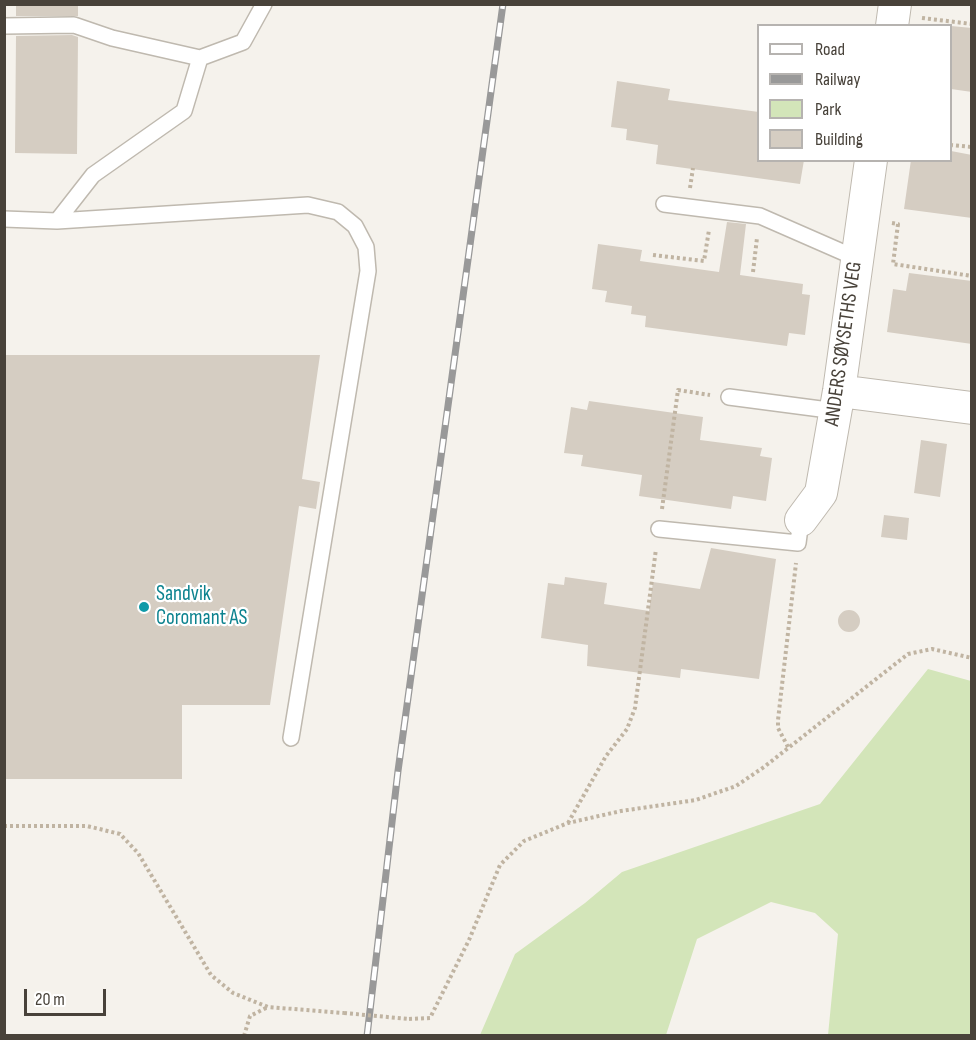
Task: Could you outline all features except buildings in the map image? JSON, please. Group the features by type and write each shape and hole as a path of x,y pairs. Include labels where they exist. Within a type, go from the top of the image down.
{"street":[{"path":"892,24 895,4"},
{"name":"ANDERS SØYSETHS VEG","path":"800,532 821,493 837,401 871,162"},
{"path":"837,401 972,408"}],"lane":[{"path":"4,26 74,25 112,38 200,58 243,42 264,4"},
{"path":"57,221 93,175 184,111 200,58"},
{"path":"664,204 760,216 856,258"},
{"path":"4,219 57,221 308,205 338,212 355,226 366,247 368,271 291,738"},
{"path":"729,397 837,401"},
{"path":"659,530 800,532"}],"path":[{"path":"932,19 972,24"},
{"path":"952,145 972,147"},
{"path":"653,255 704,261 711,210"},
{"path":"753,272 760,216"},
{"path":"856,258 886,264 892,223 898,224 893,264 972,276"},
{"path":"568,823 606,756 627,729 635,708 678,390 729,397"},
{"path":"788,747 778,729 778,720 800,532"},
{"path":"4,826 87,826 120,834 138,853 211,975 233,993 268,1007 421,1020 430,1018 469,940 500,866 524,841 568,823 621,811 696,800 717,793 749,778 908,654 932,649 972,658"},
{"path":"244,1035 250,1016 268,1007"}],"green space":[{"path":"928,669 971,681 971,1035 828,1035 838,934 815,913 771,902 697,939 666,1035 480,1035 515,954 585,903 622,872 820,804"}],"railway":[{"path":"367,1036 398,771 503,4"}],"place":[{"name":"Sandvik Coromant AS","path":"144,607"}]}
